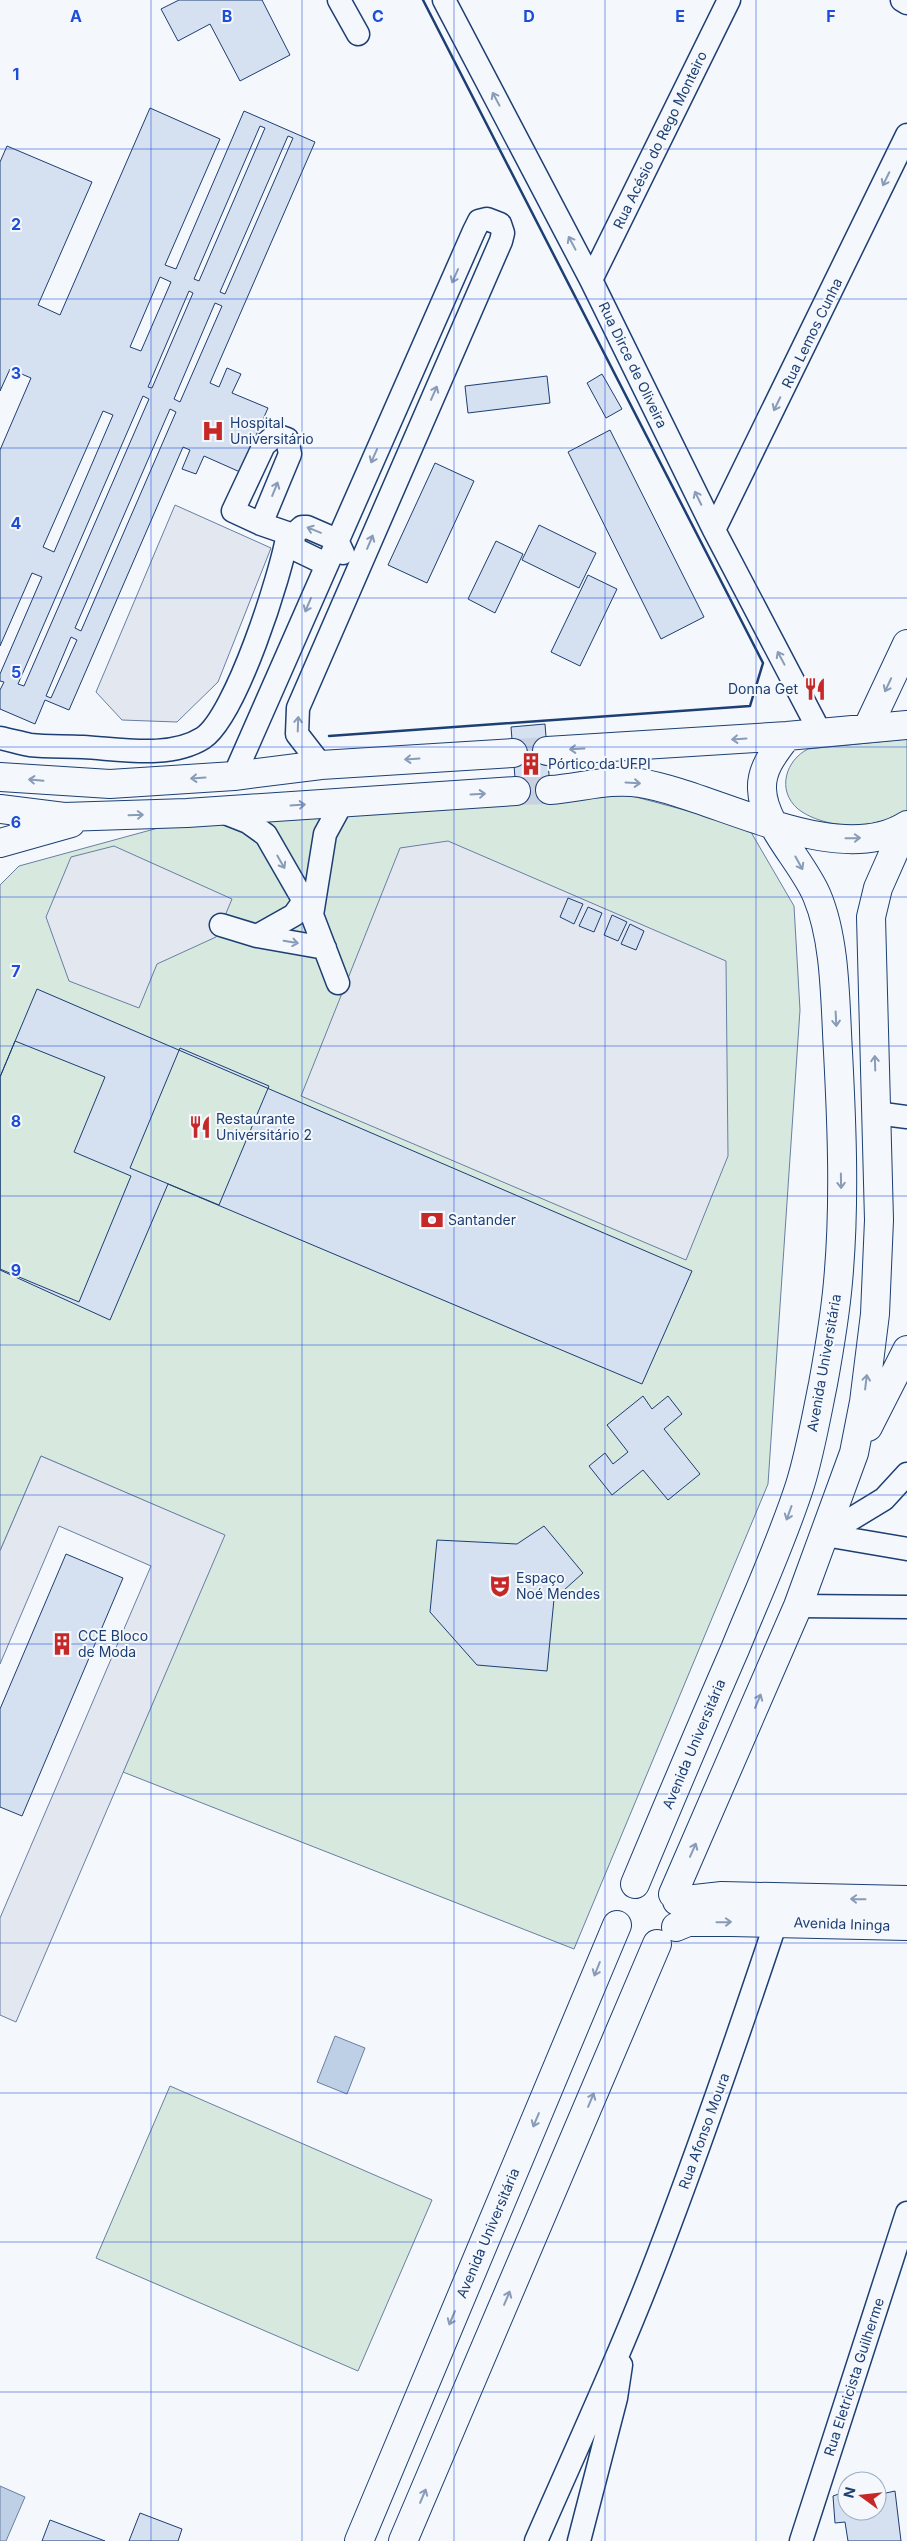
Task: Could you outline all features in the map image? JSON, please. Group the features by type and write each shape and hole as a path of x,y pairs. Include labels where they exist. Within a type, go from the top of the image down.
{"main road":[{"path":"868,727 907,644"},
{"path":"547,751 787,736 868,727 907,725"},
{"name":"Avenida Universitária","path":"635,1884 764,1578 800,1485 817,1417 838,1284 842,1223 841,1098 834,982 827,934 818,897 796,856 772,823 764,806 762,776 770,759 787,736"},
{"path":"0,777 110,784 234,776 321,765 513,753"},
{"path":"442,757 442,796"},
{"path":"550,790 603,782 638,782 673,790 821,838 853,839 877,836 906,826"},
{"path":"0,810 64,817 94,816 219,811 343,801 516,792"},
{"path":"0,843 34,835 94,816"},
{"path":"854,1453 864,1402 875,1314 879,1220 871,917 878,888 906,826"},
{"path":"841,1098 876,1106"},
{"path":"403,2541 671,1917 798,1606 854,1453 907,1350"},
{"path":"800,1485 838,1497"},
{"path":"645,1881 656,1882 666,1887 671,1917 648,1946 629,1940 617,1925 616,1905 620,1896 635,1884 645,1881"},
{"name":"Avenida Ininga","path":"777,1910 907,1900"},
{"path":"671,1917 688,1922 777,1910"},
{"name":"Avenida Ininga","path":"777,1910 907,1926"},
{"name":"Avenida Universitária","path":"359,2541 617,1925"},
{"path":"376,2497 389,2492 400,2500 401,2507 390,2541"}],"street":[{"path":"339,0 358,34"},
{"name":"Rua Dirce de Oliveira","path":"444,0 592,280 714,530 820,732"},
{"name":"Rua Acésio do Rego Monteiro","path":"592,280 729,0"},
{"path":"902,0 907,3"},
{"name":"Rua Lemos Cunha","path":"714,530 812,334 907,135"},
{"path":"234,776 479,221 488,219 500,224 503,233 501,241 298,708 297,734 321,765"},
{"path":"388,426 414,438"},
{"path":"261,524 290,454 287,439 276,435 264,445 233,511 261,524 291,534"},
{"path":"0,738 30,745 158,750 183,747 204,738 221,717 234,695 278,581 291,534 302,527 307,527 337,540 355,576"},
{"path":"291,534 297,550 326,564"},
{"path":"286,656 298,668 304,669 317,664"},
{"path":"308,908 325,834 343,801"},
{"path":"219,811 248,822 266,835 308,908 338,983"},
{"path":"0,858 34,835"},
{"path":"257,936 308,908"},
{"path":"221,925 257,936 325,948"},
{"path":"876,1106 907,1117"},
{"path":"825,1534 884,1499 907,1474"},
{"path":"825,1534 907,1549"},
{"path":"798,1606 907,1606"},
{"name":"Rua Afonso Moura","path":"536,2541 624,2339 721,2085 777,1910"},
{"name":"Rua Eletricista Guilherme","path":"801,2541 907,2213"},
{"name":"Rua Afonso Moura","path":"579,2541 616,2398 624,2339"}],"shaded area":[{"path":"175,505 271,548 218,682 177,722 122,720 96,692"},
{"path":"907,739 907,813 872,823 855,825 836,824 811,817 802,812 791,801 787,793 786,776 789,768 800,754 808,749"},
{"path":"621,793 748,827 794,906 800,1010 768,1484 574,1949 123,1772 224,1535 41,1456 0,1551 0,885 19,866 191,819"},
{"path":"448,841 726,961 728,1156 686,1260 301,1096 400,848"},
{"path":"114,846 232,899 216,937 157,964 139,1008 69,981 46,917 71,857"},
{"path":"41,1456 225,1535 16,2022 0,2015 0,1918 151,1566 59,1526 0,1664 0,1551"},
{"path":"170,2086 432,2200 358,2371 96,2258"}],"water":[{"path":"335,2036 365,2048 347,2094 317,2082"},
{"path":"0,2486 25,2497 6,2541 0,2541"}],"building":[{"path":"179,0 262,0 290,55 240,81 210,24 178,41 161,9"},
{"name":"Hospital Universitário","path":"150,108 220,139 165,265 176,269 244,111 315,142 210,383 219,387 227,368 241,374 232,393 268,408 240,472 204,456 196,474 182,469 190,450 183,447 69,710 45,700 35,724 0,709 0,690 4,682 0,681 0,674 42,577 32,573 0,646 0,450 31,378 10,369 0,391 0,162 7,146 92,182 38,305 60,315","holes":["260,126 265,128 199,281 194,279","288,136 293,138 225,294 220,292","160,277 171,282 141,351 130,347","189,291 193,293 152,388 148,387","215,303 222,306 180,402 174,399","143,396 149,399 24,686 18,684","170,409 176,412 81,631 75,628","103,411 113,415 54,552 43,547","71,637 77,640 51,698 46,696"]},
{"path":"602,374 622,409 606,418 587,383"},
{"path":"547,376 550,403 468,413 465,386"},
{"path":"610,430 704,617 661,639 568,452"},
{"path":"435,463 474,481 427,583 388,565"},
{"path":"539,525 596,553 579,588 522,560"},
{"path":"496,541 523,554 495,613 468,599"},
{"path":"588,575 617,589 580,666 551,652"},
{"name":"Pórtico da UFPI","path":"545,724 551,800 517,803 511,727"},
{"path":"568,898 583,904 574,924 560,917"},
{"path":"588,907 602,913 594,932 579,926"},
{"path":"612,915 627,922 618,941 604,935"},
{"path":"630,924 644,931 636,950 621,944"},
{"path":"37,989 692,1271 642,1384 168,1184 110,1320 0,1270 0,1077"},
{"path":"15,1041 105,1077 74,1152 131,1176 79,1302 0,1269 0,1077"},
{"name":"Restaurante Universitário 2","path":"180,1048 269,1086 219,1205 130,1168"},
{"path":"643,1396 652,1409 668,1396 682,1414 664,1429 700,1474 668,1500 643,1470 612,1495 589,1466 605,1453 613,1464 628,1452 607,1425"},
{"name":"Espaço Noé Mendes","path":"544,1526 583,1573 554,1599 547,1671 477,1665 430,1612 437,1540 517,1544"},
{"name":"CCE Bloco de Moda","path":"66,1554 123,1578 22,1816 0,1807 0,1709"},
{"path":"895,2491 901,2541 848,2541 845,2522 835,2523 833,2496 837,2495 837,2521 887,2521 887,2493"},
{"path":"140,2513 182,2529 178,2541 129,2541"},
{"path":"50,2520 105,2541 42,2541"}],"tunnel":[{"path":"513,753 547,751"},
{"path":"516,791 550,790"}],"wall":[{"path":"329,736 750,706 763,663 423,0"}],"place":[{"name":"Hospital Universitário","path":"213,431"},
{"name":"Donna Get","path":"815,689"},
{"name":"Pórtico da UFPI","path":"531,764"},
{"name":"Restaurante Universitário 2","path":"200,1127"},
{"name":"Santander","path":"432,1220"},
{"name":"Espaço Noé Mendes","path":"500,1586"},
{"name":"CCE Bloco de Moda","path":"62,1644"}]}
